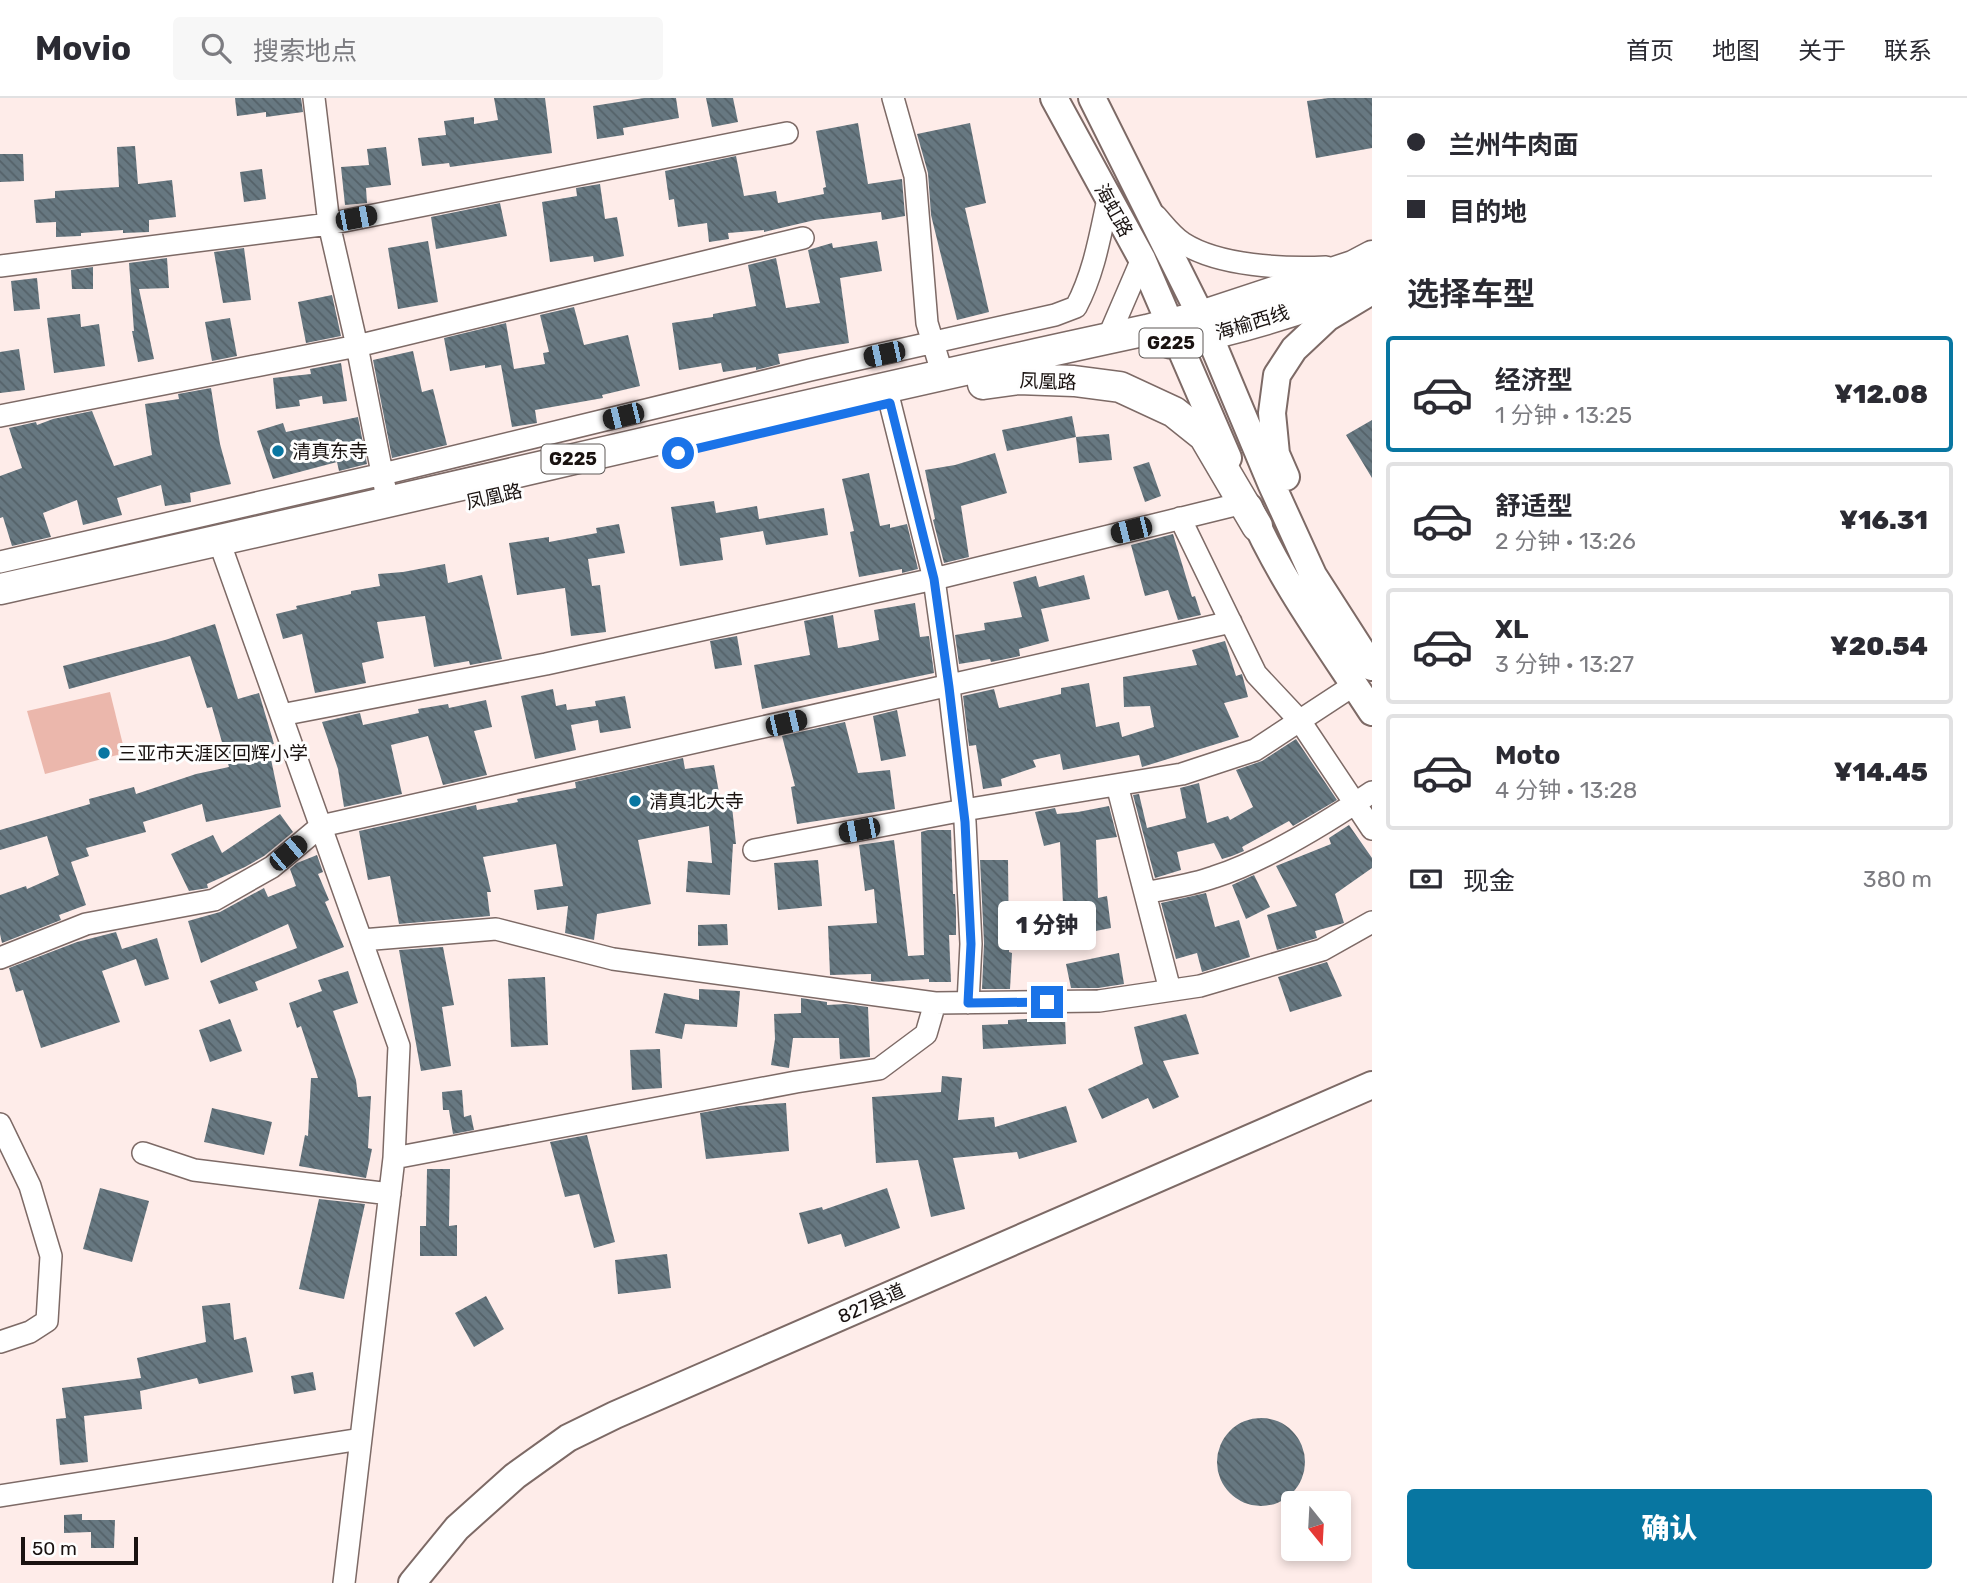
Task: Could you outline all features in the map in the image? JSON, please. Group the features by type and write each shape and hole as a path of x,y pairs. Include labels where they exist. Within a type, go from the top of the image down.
{"highway":[{"name":"海榆西线","path":"954,381 1165,332 1205,325 1232,330 1350,290 1366,268"},
{"name":"凤凰路","path":"0,589 222,550 890,403 954,381 1108,338 1165,332"},
{"name":"凤凰路","path":"0,610 222,550 385,487 954,381 1074,381 1120,387 1174,412 1204,436 1250,514"}],"main road":[{"name":"海虹路","path":"1054,98 1142,259 1165,332"},
{"name":"海虹路","path":"1092,98 1205,325"},
{"path":"1372,290 1327,318 1294,349 1277,376 1272,413 1276,454 1372,659"},
{"name":"凤凰路","path":"1205,325 1271,483 1363,676 1372,712"},
{"name":"凤凰路","path":"1165,332 1250,514 1298,598 1363,676"},
{"name":"827县道","path":"412,1583 457,1528 515,1476 568,1438 615,1415 1372,1085"}],"street":[{"path":"314,98 329,224 358,346 385,487"},
{"path":"893,98 915,176 927,323 933,343 954,381"},
{"path":"0,266 329,224 787,133"},
{"path":"0,562 385,487 797,374 1055,315 1076,307 1085,291 1097,256 1108,199"},
{"path":"1149,209 1182,243 1215,257 1296,269 1366,268"},
{"path":"0,416 358,346 803,238"},
{"path":"1108,338 1142,259"},
{"path":"890,403 934,579 949,687 964,810 971,944 968,1003"},
{"path":"281,715 546,664 934,579 1181,518 1250,514"},
{"path":"1181,518 1256,674 1300,721 1364,798 1372,829"},
{"path":"222,550 399,1046 394,1158 344,1583"},
{"path":"0,958 86,924 214,901 272,867 321,825 1231,622"},
{"path":"754,850 964,810 1182,774 1255,750 1363,676"},
{"path":"1117,785 1171,990"},
{"path":"1145,893 1215,877 1331,820 1364,798"},
{"path":"362,940 496,929 613,959 935,1003 1099,1001 1200,986 1322,950 1372,922"},
{"path":"394,1158 796,1082 879,1069 926,1034 935,1003"},
{"path":"0,1124 30,1186 51,1256 47,1321 30,1332 0,1342"},
{"path":"142,1153 194,1170 390,1194"},
{"path":"0,1496 361,1439"}],"shaded area":[{"path":"110,692 125,753 45,774 27,711"}],"building":[{"path":"235,98 301,98 303,112 266,117 266,112 237,116"},
{"path":"494,98 545,98 552,153 450,167 449,163 422,166 418,138 446,135 444,121 474,117 474,124 498,120"},
{"path":"644,98 676,98 679,118 623,128 624,135 597,139 593,106"},
{"path":"706,98 733,98 738,122 712,127"},
{"path":"1372,98 1372,148 1316,158 1307,101"},
{"path":"858,123 868,184 902,179 905,216 882,220 881,212 815,220 764,232 728,233 729,239 709,242 707,223 678,227 674,199 669,200 665,171 736,156 744,196 776,191 778,203 824,194 823,188 826,187 816,131"},
{"path":"970,123 986,203 965,208 989,312 957,320 931,215 928,173 917,134"},
{"path":"135,146 138,184 172,180 176,217 149,220 149,232 123,233 123,230 81,233 81,236 56,237 56,222 36,223 34,200 55,198 55,191 119,187 117,147"},
{"path":"386,147 391,185 366,188 367,203 345,205 341,167 369,165 367,149"},
{"path":"0,154 23,154 24,181 0,182"},
{"path":"262,169 266,199 244,202 240,172"},
{"path":"600,184 605,219 617,217 624,256 594,262 593,256 550,262 542,202 577,196 576,188"},
{"path":"500,203 507,236 436,249 431,217"},
{"path":"428,241 438,302 398,309 388,248"},
{"path":"877,241 882,271 840,278 849,343 778,354 780,364 756,370 756,367 723,372 721,363 679,370 672,323 713,317 713,314 756,306 748,265 776,258 786,308 820,303 808,250 832,243 833,248"},
{"path":"244,248 251,300 223,303 214,252"},
{"path":"167,258 169,288 139,289 154,359 138,362 132,331 129,263"},
{"path":"93,267 93,289 72,289 71,270"},
{"path":"37,278 40,309 14,311 11,281"},
{"path":"332,295 341,336 306,343 298,302"},
{"path":"574,307 584,345 628,335 640,386 602,395 603,398 535,410 537,423 512,427 501,365 450,371 444,338 506,323 514,369 545,364 543,353 549,352 540,315"},
{"path":"80,314 81,327 99,324 105,366 54,373 47,318"},
{"path":"230,318 237,356 212,361 205,322"},
{"path":"19,349 25,390 0,393 0,352"},
{"path":"413,351 422,392 433,389 447,445 392,458 373,360"},
{"path":"341,363 347,401 323,404 322,396 299,400 300,406 276,409 273,378 311,374 310,369"},
{"path":"211,388 220,444 231,484 190,493 191,502 165,506 161,485 117,498 122,515 83,525 77,500 43,513 51,537 12,546 3,517 0,518 0,476 22,468 9,428 36,422 37,425 92,411 114,466 152,455 145,404 179,399 178,394"},
{"path":"1072,416 1076,437 1007,451 1002,430"},
{"path":"358,417 367,464 339,471 337,462 273,479 257,431 283,423 286,432"},
{"path":"1372,420 1372,478 1346,435"},
{"path":"1109,434 1112,460 1079,463 1076,437"},
{"path":"995,453 1007,493 961,506 969,557 944,563 933,520 935,519 925,470 955,465"},
{"path":"1149,462 1161,496 1145,502 1133,467"},
{"path":"869,473 880,526 890,524 890,528 907,524 918,569 902,573 902,569 859,577 850,532 854,531 842,479"},
{"path":"714,501 716,513 757,506 759,519 824,508 828,535 766,545 763,531 720,538 723,560 680,566 671,507"},
{"path":"619,524 625,553 588,559 592,586 600,585 606,632 571,636 565,588 517,595 509,543 549,537 549,542 597,533 596,528"},
{"path":"1173,534 1192,597 1195,596 1201,615 1178,620 1168,590 1145,596 1131,545"},
{"path":"445,564 448,583 482,575 502,659 470,665 469,661 434,667 425,616 377,622 384,658 362,663 366,683 315,693 302,634 283,639 276,614 297,609 296,606 351,594 351,591 380,586 378,574"},
{"path":"1084,575 1090,599 1041,609 1049,641 1019,649 1020,656 991,662 990,659 959,664 955,635 985,630 984,623 1022,617 1013,582 1036,576 1039,587"},
{"path":"915,603 920,637 929,636 934,673 762,709 754,665 810,655 804,621 833,615 838,648 851,646 879,640 874,610"},
{"path":"215,624 238,699 259,693 274,744 268,745 281,807 206,822 202,804 143,822 146,832 86,848 89,856 71,862 86,905 59,915 61,920 2,943 0,895 26,886 27,889 59,875 47,836 0,850 0,830 90,804 89,799 134,787 136,794 196,774 229,767 212,707 207,708 190,656 69,689 63,666 165,640"},
{"path":"737,636 742,665 715,669 710,641"},
{"path":"1225,641 1236,676 1242,674 1248,697 1224,703 1239,737 1142,767 1139,755 1063,770 1060,754 1033,760 1036,767 1001,779 1002,786 983,789 976,745 969,746 963,696 994,689 999,708 1061,694 1061,688 1089,683 1096,727 1119,722 1122,737 1154,727 1150,706 1124,707 1123,677 1197,665 1192,650"},
{"path":"553,689 556,706 566,704 567,710 596,706 595,701 625,696 631,728 600,733 598,720 571,725 576,750 535,759 521,696"},
{"path":"486,700 492,727 474,731 487,775 443,785 428,736 391,745 402,794 344,807 338,769 322,722 360,713 363,725 419,713 418,709 448,704 449,708"},
{"path":"897,710 906,756 881,761 873,716"},
{"path":"845,722 858,773 890,770 895,809 797,824 791,787 795,786 782,736"},
{"path":"1296,739 1337,800 1293,826 1289,821 1242,847 1244,851 1232,856 1222,859 1214,843 1177,852 1181,870 1155,878 1133,795 1139,794 1147,828 1186,818 1180,788 1199,783 1207,823 1228,816 1230,820 1253,807 1236,770 1262,761"},
{"path":"683,758 685,769 714,765 720,798 731,797 736,844 733,844 730,895 686,892 688,861 712,863 709,826 638,840 651,904 597,914 594,940 565,933 568,906 537,910 534,890 563,886 556,844 483,857 491,892 487,892 490,916 399,924 390,876 368,880 359,831 476,805 477,810 518,802 517,799 576,788 575,782"},
{"path":"1109,806 1117,837 1096,840 1098,898 1107,896 1111,928 1065,937 1059,905 1063,904 1060,842 1044,846 1035,812 1055,808 1057,814"},
{"path":"280,814 293,832 264,856 207,884 208,888 189,891 171,854 213,835 222,853"},
{"path":"1349,825 1372,858 1372,868 1335,894 1344,923 1315,931 1317,938 1277,950 1267,915 1297,906 1276,866 1331,844 1329,838"},
{"path":"951,830 956,935 949,935 951,982 929,982 929,979 879,982 871,981 871,974 830,975 828,926 877,923 874,889 865,891 859,845 894,840 908,956 924,955 921,832"},
{"path":"317,855 323,872 318,874 329,900 325,902 344,947 255,982 258,990 219,1004 210,981 297,948 288,924 201,963 188,921 220,912 264,888 268,897 296,886 290,869 297,863"},
{"path":"818,860 822,906 778,910 774,863"},
{"path":"980,860 1008,860 1009,952 1012,953 1010,989 982,989 984,943"},
{"path":"1254,875 1270,907 1246,919 1232,885"},
{"path":"1206,893 1215,927 1239,920 1250,957 1202,972 1197,953 1176,959 1161,903"},
{"path":"727,924 728,945 698,946 698,925"},
{"path":"116,932 122,949 157,938 169,979 145,986 136,959 102,971 120,1022 41,1048 23,990 16,992 9,968 77,942"},
{"path":"443,947 454,1005 442,1007 451,1066 421,1071 399,950"},
{"path":"1119,953 1124,984 1071,988 1066,964"},
{"path":"1327,962 1342,996 1290,1012 1278,977"},
{"path":"348,971 358,1003 333,1011 356,1080 358,1097 371,1096 368,1148 372,1149 366,1178 299,1166 305,1135 308,1136 311,1078 318,1078 301,1026 297,1028 289,1003 322,991 318,980"},
{"path":"545,977 548,1045 511,1047 508,979"},
{"path":"699,989 740,991 737,1027 685,1024 682,1039 655,1033 664,993 699,1000"},
{"path":"801,998 827,1002 827,1005 868,1007 870,1057 840,1059 839,1038 793,1038 789,1068 771,1065 775,1039 774,1014 801,1013"},
{"path":"1186,1014 1199,1054 1163,1061 1179,1097 1153,1109 1148,1098 1102,1119 1088,1089 1143,1064 1134,1027"},
{"path":"1065,1017 1066,1044 983,1049 982,1025 1008,1024 1008,1020"},
{"path":"230,1019 242,1051 210,1062 199,1030"},
{"path":"660,1049 662,1088 632,1090 630,1050"},
{"path":"942,1076 962,1078 958,1120 994,1117 995,1127 1066,1106 1077,1142 1019,1159 1017,1152 953,1158 965,1209 931,1217 918,1160 876,1163 872,1097 941,1092"},
{"path":"462,1090 464,1117 471,1115 474,1130 453,1134 449,1110 443,1110 442,1092"},
{"path":"786,1103 789,1151 706,1159 700,1113 739,1106"},
{"path":"212,1108 272,1122 264,1155 204,1142"},
{"path":"587,1135 615,1242 594,1248 579,1194 565,1197 550,1142"},
{"path":"427,1169 450,1169 449,1226 457,1225 457,1256 420,1256 420,1226 426,1226"},
{"path":"100,1188 149,1201 132,1262 83,1249"},
{"path":"887,1188 900,1228 845,1247 841,1234 808,1244 799,1213 822,1207 823,1210"},
{"path":"319,1199 365,1204 344,1299 299,1289"},
{"path":"667,1254 671,1288 618,1294 615,1260"},
{"path":"486,1296 504,1329 474,1347 455,1313"},
{"path":"230,1303 234,1340 246,1337 253,1372 199,1384 197,1378 140,1391 142,1409 84,1416 88,1462 60,1465 56,1419 66,1418 62,1388 141,1378 137,1358 206,1342 202,1306"},
{"path":"313,1372 316,1390 294,1394 291,1376"},
{"path":"1261,1418 1278,1421 1298,1438 1304,1453 1302,1479 1294,1491 1281,1491 1281,1501 1278,1503 1261,1506 1244,1503 1230,1493 1220,1479 1217,1462 1220,1445 1230,1431 1244,1421"},
{"path":"82,1514 82,1520 115,1520 114,1548 91,1548 91,1532 64,1533 64,1515"}],"place":[{"name":"清真东寺","path":"278,451"},
{"name":"三亚市天涯区回辉小学","path":"104,753"},
{"name":"清真北大寺","path":"635,801"}],"route":[{"path":"678,453 890,403 934,579 949,687 965,822 971,944 968,1003 1047,1002"}]}
